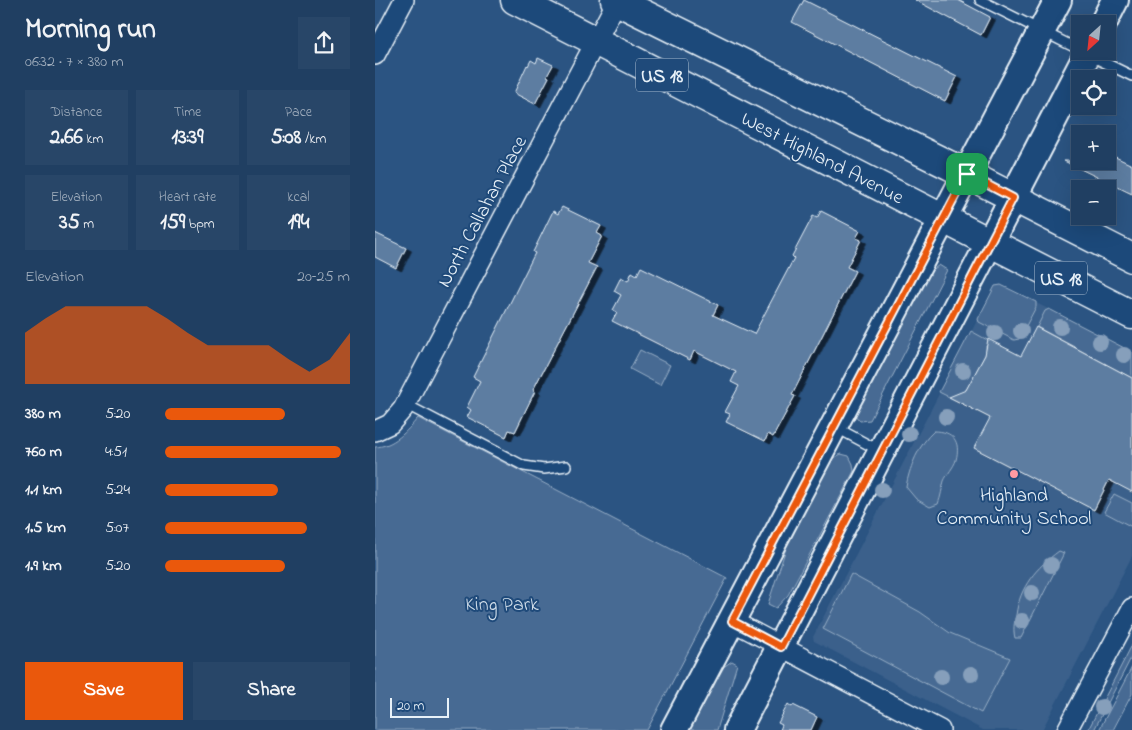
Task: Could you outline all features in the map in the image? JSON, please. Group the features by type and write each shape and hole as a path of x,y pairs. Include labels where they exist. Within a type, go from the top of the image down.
{"main road":[{"name":"West Highland Avenue","path":"515,0 1132,315"},
{"name":"US 18","path":"616,0 1132,258"},
{"path":"675,730 1058,0"},
{"path":"1108,15 1115,0"},
{"path":"737,730 1013,198 1080,60"}],"street":[{"path":"375,55 404,0"},
{"name":"North Callahan Place","path":"375,431 390,424 399,415 616,0"},
{"path":"1067,730 1131,611"},
{"path":"732,621 940,730"}],"lane":[{"path":"981,0 1071,46"},
{"path":"1100,60 1132,76"},
{"path":"405,404 524,466 545,470 566,466"},
{"path":"834,427 881,451"}],"shaded area":[{"name":"Highland Community School","path":"1001,285 1132,352 1132,556 1042,730 983,730 814,641 813,637 995,286"}],"green space":[{"path":"939,265 947,270 870,420 860,421 854,414 930,272"},
{"path":"1001,285 1036,302 1036,307 1019,339 1014,340 979,322 978,319 995,286"},
{"path":"1049,309 1132,352 1132,378 1037,327 1045,311"},
{"path":"971,331 991,342 986,346 986,353 966,390 958,399 959,402 939,392"},
{"path":"640,350 670,365 660,385 630,369"},
{"name":"King Park","path":"418,418 727,578 647,730 375,730 375,447 394,441"},
{"path":"934,431 941,431 951,435 956,442 957,453 955,463 944,481 938,504 930,507 916,499 906,487 915,457"},
{"path":"841,454 849,456 854,471 788,595 776,608 768,604 790,536 832,459"},
{"path":"1114,494 1132,503 1132,527 1104,512"},
{"path":"1059,551 1064,553 1021,638 1015,638 1014,629 1018,605 1025,586 1036,571"},
{"path":"851,574 920,612 950,633 1010,658 981,713 823,629"},
{"path":"1132,645 1132,656 1094,730 1088,730"},
{"path":"732,661 737,664 717,730 688,730 722,668"},
{"path":"1132,667 1132,694 1113,730 1099,730"}],"building":[{"path":"804,0 957,77 945,101 792,22"},
{"path":"915,0 958,0 990,17 981,35"},
{"path":"538,58 553,65 535,104 514,93 527,65 531,60 536,63"},
{"path":"1116,157 1132,165 1132,194 1116,186 1116,180 1103,180 1083,170 1116,170"},
{"path":"562,207 601,226 597,233 602,236 588,263 597,267 533,390 535,391 515,432 509,430 506,437 467,417 471,410 467,407 480,381 473,377 535,253 533,252 553,211 558,214"},
{"path":"821,211 860,231 856,238 861,240 847,267 855,271 792,395 795,396 773,437 768,434 765,441 726,422 730,414 725,412 739,386 731,382 736,372 694,351 690,360 612,321 617,312 613,310 621,295 614,291 621,277 628,281 632,272 637,275 641,267 718,305 713,315 754,334 794,258 792,256 813,216 817,218"},
{"path":"375,233 406,248 396,268 375,257"},
{"path":"1036,327 1132,378 1132,492 1109,480 1094,510 974,448 990,418 949,397 966,390 985,355 988,339 1021,356"},
{"path":"788,704 817,717 811,730 780,730 782,725 778,723"}],"place":[{"name":"Highland Community School","path":"1014,474"}],"route":[{"path":"967,174 1013,198 781,647 732,621 967,174"}]}
